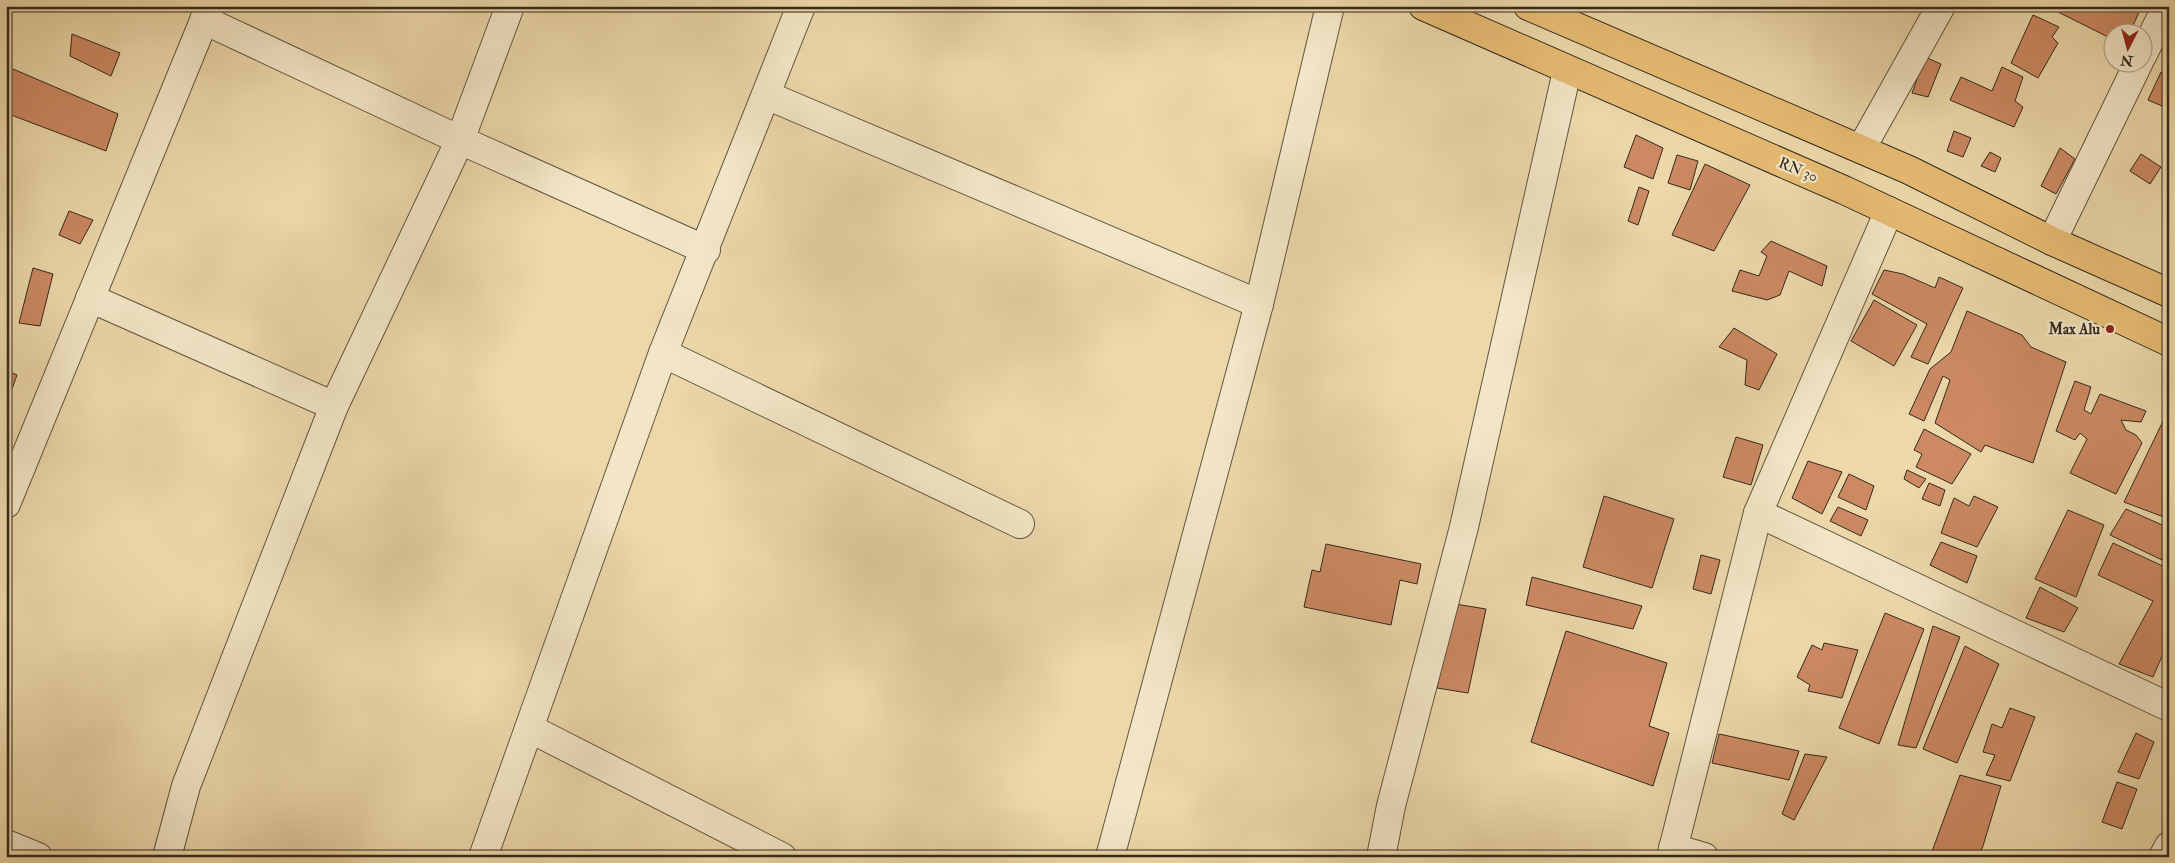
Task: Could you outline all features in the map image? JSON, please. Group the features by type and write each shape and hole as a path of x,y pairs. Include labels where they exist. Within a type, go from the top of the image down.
{"main road":[{"name":"RN 30","path":"1423,6 1567,71 1890,211 2169,342"},
{"path":"1528,6 1563,13 1909,170 2052,240 2169,293"}],"street":[{"path":"167,857 186,786 334,406 460,140 510,6"},
{"path":"483,857 664,353 801,6"},
{"path":"1110,857 1259,304 1330,6"},
{"path":"1861,149 1941,6"},
{"path":"2152,36 2167,6"},
{"path":"8,490 90,298 207,13 460,140 706,250"},
{"path":"1381,857 1391,806 1464,526 1567,71"},
{"path":"2052,240 2134,72"},
{"path":"766,95 1259,304"},
{"path":"1704,857 1672,852 1758,513 1890,211"},
{"path":"90,298 334,406"},
{"path":"664,353 1020,524"},
{"path":"1758,513 2169,707"},
{"path":"528,728 782,857"},
{"path":"6,844 38,857"},
{"path":"2163,857 2169,846"}],"building":[{"path":"2046,6 2142,6 2135,22 2102,22 2102,34"},
{"path":"2033,15 2059,27 2052,37 2058,43 2038,78 2011,63"},
{"path":"72,34 120,53 111,76 70,56"},
{"path":"1925,57 1941,64 1928,97 1912,93"},
{"path":"6,66 118,114 106,151 6,113"},
{"path":"2002,67 2023,77 2015,101 2023,107 2014,127 1950,100 1961,77 1992,91"},
{"path":"2161,72 2169,76 2169,109 2148,100"},
{"path":"1954,131 1971,138 1963,157 1947,151"},
{"path":"1636,135 1663,148 1653,179 1624,167"},
{"path":"2060,148 2075,159 2056,194 2041,186"},
{"path":"1990,152 2001,158 1995,172 1981,166"},
{"path":"2141,154 2161,167 2150,184 2130,171"},
{"path":"1677,155 1698,161 1690,190 1668,183"},
{"path":"1705,164 1750,185 1714,251 1672,235"},
{"path":"1639,187 1649,191 1638,225 1628,221"},
{"path":"69,211 93,220 80,244 59,235"},
{"path":"1771,241 1827,266 1822,286 1789,271 1780,295 1767,300 1732,291 1740,270 1759,276 1767,256 1761,252"},
{"path":"33,268 53,274 40,326 19,323"},
{"path":"1884,270 1903,274 1935,288 1939,277 1963,288 1928,364 1911,357 1927,324 1872,294"},
{"path":"1874,300 1917,325 1894,366 1851,341"},
{"path":"1967,311 2022,335 2031,347 2066,362 2033,463 1985,445 1981,452 1935,423 1950,380 1943,376 1924,421 1909,414 1930,369 1951,352"},
{"path":"1734,328 1777,354 1759,390 1745,385 1747,360 1719,347"},
{"path":"6,370 17,375 6,406"},
{"path":"2075,381 2091,387 2084,410 2091,414 2100,394 2146,411 2141,422 2121,420 2126,430 2136,435 2142,443 2116,494 2070,473 2087,439 2080,433 2075,440 2056,431"},
{"path":"2165,417 2169,418 2169,519 2124,502"},
{"path":"1924,429 1971,454 1952,484 1916,467 1922,454 1914,450"},
{"path":"1736,437 1763,445 1751,485 1723,477"},
{"path":"1808,461 1842,472 1822,514 1792,498"},
{"path":"1907,470 1926,479 1919,488 1904,479"},
{"path":"1849,474 1874,486 1866,510 1838,497"},
{"path":"1929,483 1945,490 1940,506 1922,499"},
{"path":"1604,496 1674,519 1652,588 1583,567"},
{"path":"1974,496 1998,507 1977,547 1941,533 1954,498 1969,506"},
{"path":"1838,507 1868,520 1861,536 1830,521"},
{"path":"2126,509 2169,528 2169,548 2162,560 2110,535"},
{"path":"2068,510 2104,525 2076,597 2035,579"},
{"path":"1941,542 1977,556 1967,583 1930,565"},
{"path":"2113,543 2167,568 2169,565 2169,640 2153,677 2119,664 2153,601 2098,575"},
{"path":"1326,544 1421,564 1417,584 1400,580 1391,625 1304,607 1312,570 1320,572"},
{"path":"1701,555 1720,560 1711,594 1693,589"},
{"path":"1532,577 1642,606 1633,629 1526,605"},
{"path":"2040,587 2078,608 2064,632 2026,618"},
{"path":"1455,604 1486,609 1468,693 1437,688"},
{"path":"1885,613 1924,629 1879,744 1839,728"},
{"path":"1933,626 1960,637 1916,748 1898,745"},
{"path":"1566,631 1667,663 1649,726 1669,733 1653,786 1531,742"},
{"path":"1824,643 1858,650 1842,698 1808,691 1810,685 1797,677 1812,645 1822,650"},
{"path":"1965,646 1999,664 1957,763 1923,749"},
{"path":"2010,708 2035,717 2010,781 1986,775 1995,755 1983,752 1992,724 2002,728"},
{"path":"2136,733 2154,742 2139,779 2118,772"},
{"path":"1719,734 1799,751 1789,780 1712,763"},
{"path":"1805,754 1827,757 1794,820 1782,814"},
{"path":"1960,775 2001,786 1983,846 1978,857 1930,857"},
{"path":"2117,782 2137,789 2122,829 2102,822"}],"place":[{"name":"Max Alu","path":"2110,329"}]}
